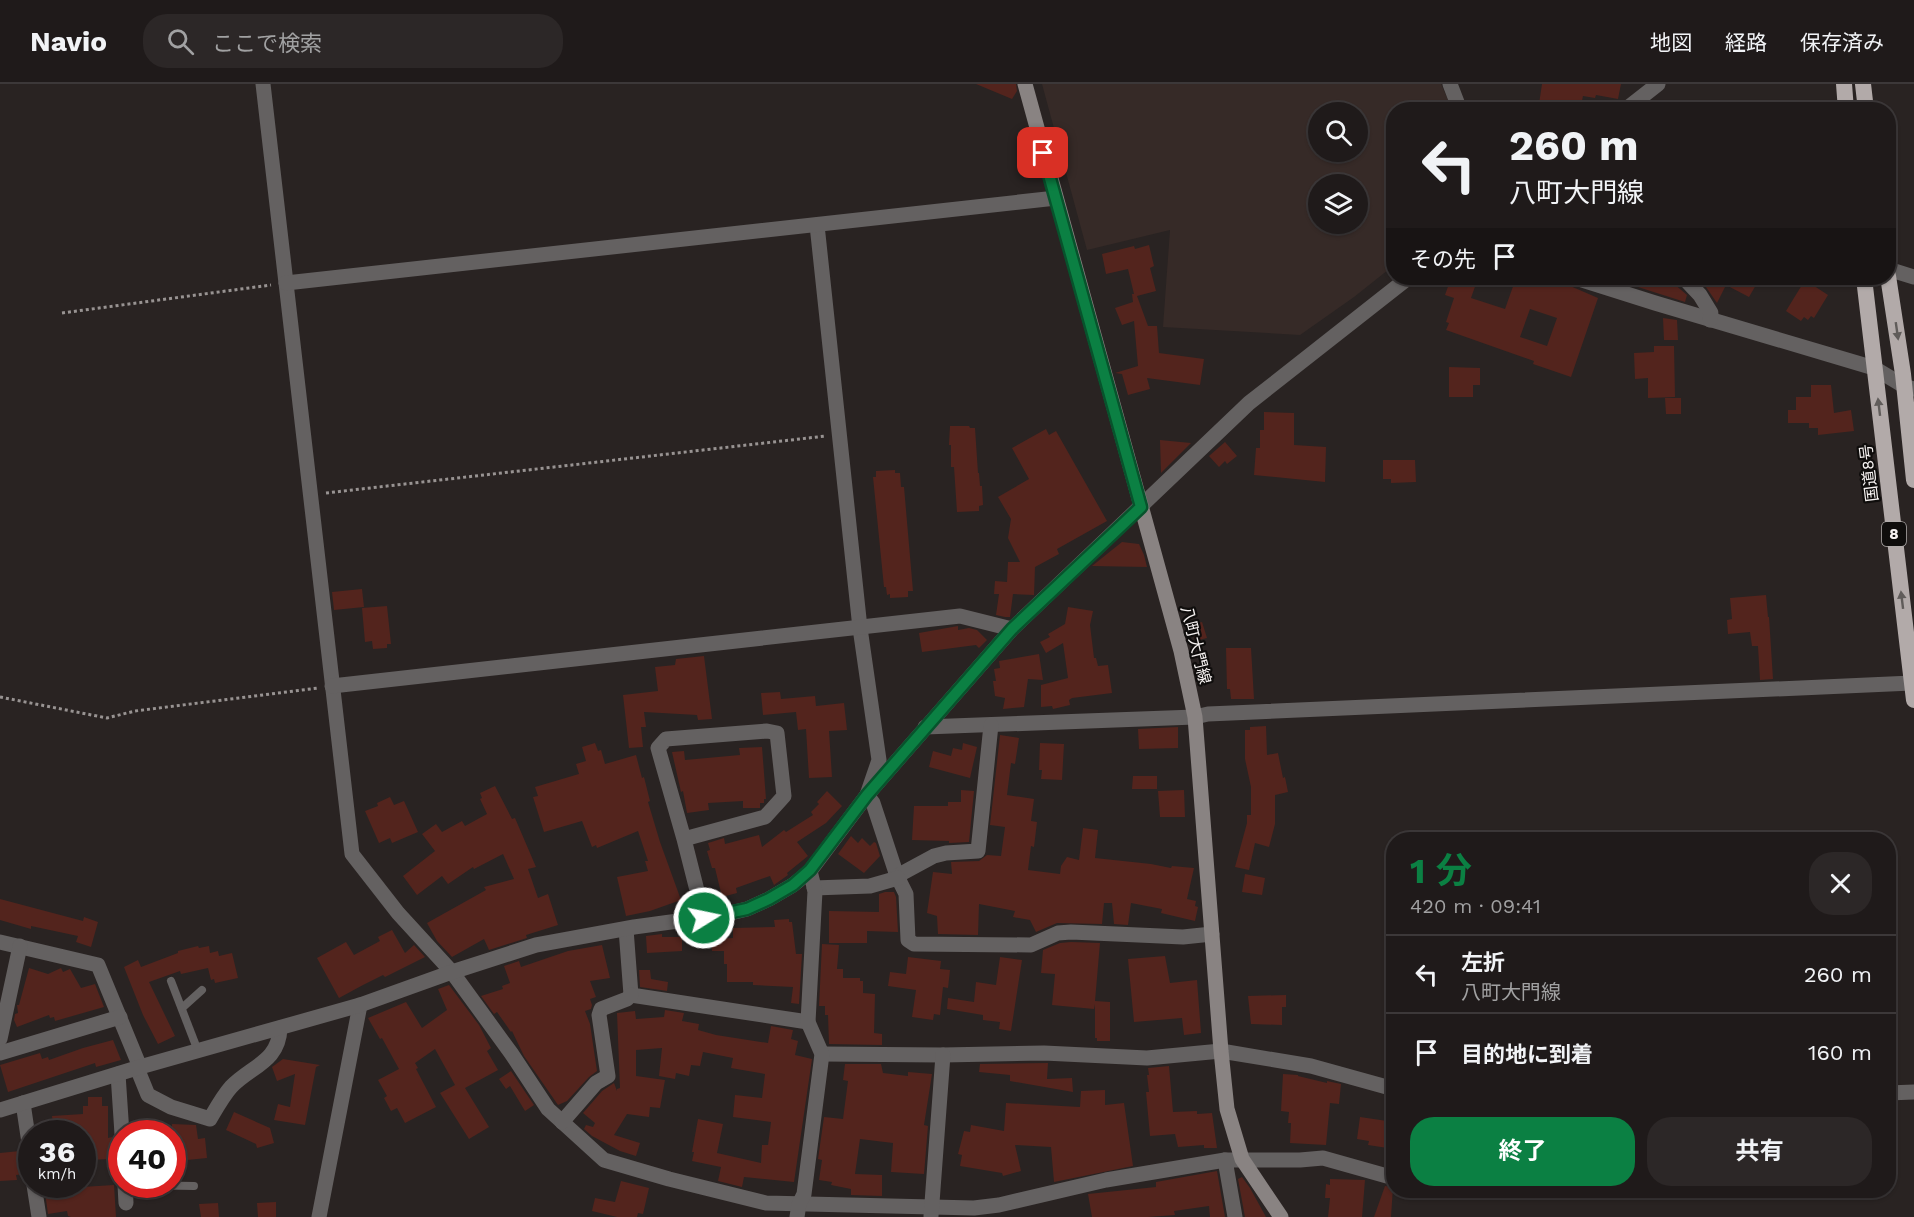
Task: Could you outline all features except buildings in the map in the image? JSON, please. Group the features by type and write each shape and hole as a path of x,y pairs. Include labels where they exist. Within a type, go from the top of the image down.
{"highway":[{"path":"1844,84 1845,102"},
{"path":"1863,84 1865,102"},
{"name":"国道8号","path":"1865,285 1914,700"},
{"path":"1890,285 1909,388 1914,480"}],"main road":[{"name":"八町大門線","path":"1025,84 1181,651 1195,717 1227,1109 1242,1159 1281,1217"}],"street":[{"path":"263,84 352,854 398,913 452,972 511,1053 548,1109 604,1160 669,1179 798,1210 931,1212 975,1208 999,1205 1106,1180 1242,1159 1323,1158 1386,1176"},
{"path":"1450,84 1457,102"},
{"path":"1634,102 1658,84"},
{"path":"286,284 1056,198"},
{"path":"817,225 860,628 879,760 867,795"},
{"path":"1896,271 1914,277"},
{"path":"0,1110 139,1067 360,1005 536,945 747,909 793,885 810,870 867,795 1012,629 1250,403 1399,285"},
{"path":"1598,285 1874,368 1909,388"},
{"path":"1691,285 1711,313 1710,320"},
{"path":"332,686 960,616 1012,629"},
{"path":"925,727 1195,717 1208,714 1912,683"},
{"path":"814,888 870,886 898,877 934,856 978,851 991,725"},
{"path":"684,839 765,817 784,796 777,733 767,731 666,739 658,748 704,918"},
{"path":"867,795 873,803 906,894 908,940 914,944 1031,945 1058,933 1071,932 1183,937 1212,934"},
{"path":"798,1210 804,1194 822,1054 808,1022 814,888 810,870"},
{"path":"626,929 631,995"},
{"path":"0,942 98,965 120,1017 148,1095 171,1107 210,1119 232,1086 269,1058 280,1040 280,1028"},
{"path":"0,1039 20,946"},
{"path":"562,1122 596,1083 608,1076 599,1015 601,1009 627,999 631,995"},
{"path":"631,995 808,1022"},
{"path":"319,1217 360,1005"},
{"path":"0,1053 120,1017"},
{"path":"822,1054 1044,1053 1147,1058 1221,1051 1311,1066 1386,1087"},
{"path":"931,1212 943,1055"},
{"path":"118,1074 121,1120"},
{"path":"1896,1093 1914,1092"},
{"path":"23,1103 26,1120"},
{"path":"1225,1160 1235,1217"},
{"path":"36,1198 39,1217"},
{"path":"126,1198 126,1203"}],"lane":[{"path":"171,981 198,1051"},
{"path":"182,1008 202,990"},
{"path":"186,1186 194,1186"}],"path":[{"path":"62,313 286,284"},
{"path":"310,495 840,435"},
{"path":"0,697 107,718 135,711 332,686"}],"shaded area":[{"path":"1042,84 1441,84 1449,102 1386,102 1386,272 1300,335 1163,327 1170,230 1087,250"}],"route":[{"path":"704,918 747,909 793,885 810,870 867,795 1012,629 1141,507 1043,153"}]}
